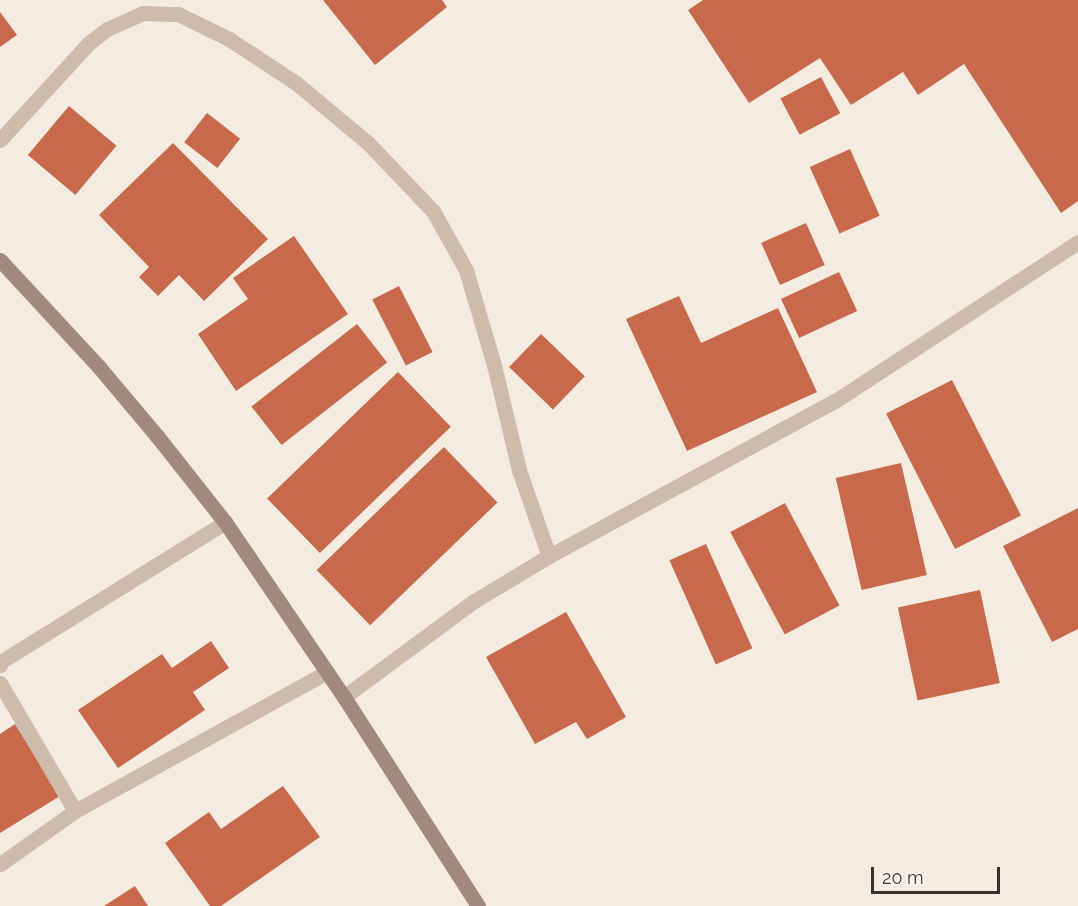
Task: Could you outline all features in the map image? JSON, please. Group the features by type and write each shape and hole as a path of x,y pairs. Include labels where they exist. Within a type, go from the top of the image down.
{"street":[{"path":"0,140 89,44 107,29 143,14 178,14 229,39 296,83 368,143 433,211 465,270 494,365 519,470 549,556"},
{"path":"344,697 474,601 549,556 835,401 1078,242"},
{"path":"0,260 106,375 225,522 344,697 478,906"},
{"path":"0,665 2,661 225,522"},
{"path":"0,864 75,811 327,672"},
{"path":"2,691 75,811"}],"building":[{"path":"323,0 442,0 447,7 375,65"},
{"path":"703,0 1078,0 1078,201 1061,213 964,64 918,95 903,72 851,105 820,58 749,103 688,10"},
{"path":"0,12 17,35 0,47"},
{"path":"821,77 840,113 800,135 780,99"},
{"path":"69,106 116,146 75,195 28,155"},
{"path":"207,113 240,139 217,168 184,142"},
{"path":"173,143 268,239 204,301 179,275 158,296 139,277 149,267 99,215"},
{"path":"850,149 880,216 839,234 810,167"},
{"path":"806,223 825,265 780,285 761,243"},
{"path":"294,236 348,314 236,391 198,334 248,299 233,278"},
{"path":"839,272 857,311 799,338 781,299"},
{"path":"399,286 433,352 406,366 372,300"},
{"path":"679,296 701,343 778,308 817,392 687,451 626,319"},
{"path":"357,324 387,363 282,445 251,406"},
{"path":"541,334 585,376 553,409 509,367"},
{"path":"398,372 451,427 320,553 267,498"},
{"path":"952,380 1021,515 955,549 886,414"},
{"path":"444,447 497,502 370,625 317,570"},
{"path":"901,463 927,575 862,590 836,478"},
{"path":"785,503 839,605 785,635 730,532"},
{"path":"1078,508 1078,629 1052,642 1003,546"},
{"path":"706,544 752,648 716,664 669,560"},
{"path":"980,590 1000,683 918,700 898,607"},
{"path":"566,612 626,717 587,739 576,722 535,744 486,657"},
{"path":"211,641 229,668 193,692 205,710 118,768 78,710 162,654 172,668"},
{"path":"15,724 60,796 0,833 0,734"},
{"path":"283,786 320,837 221,906 210,906 165,843 209,812 221,829"},
{"path":"135,886 148,906 104,906"}]}
